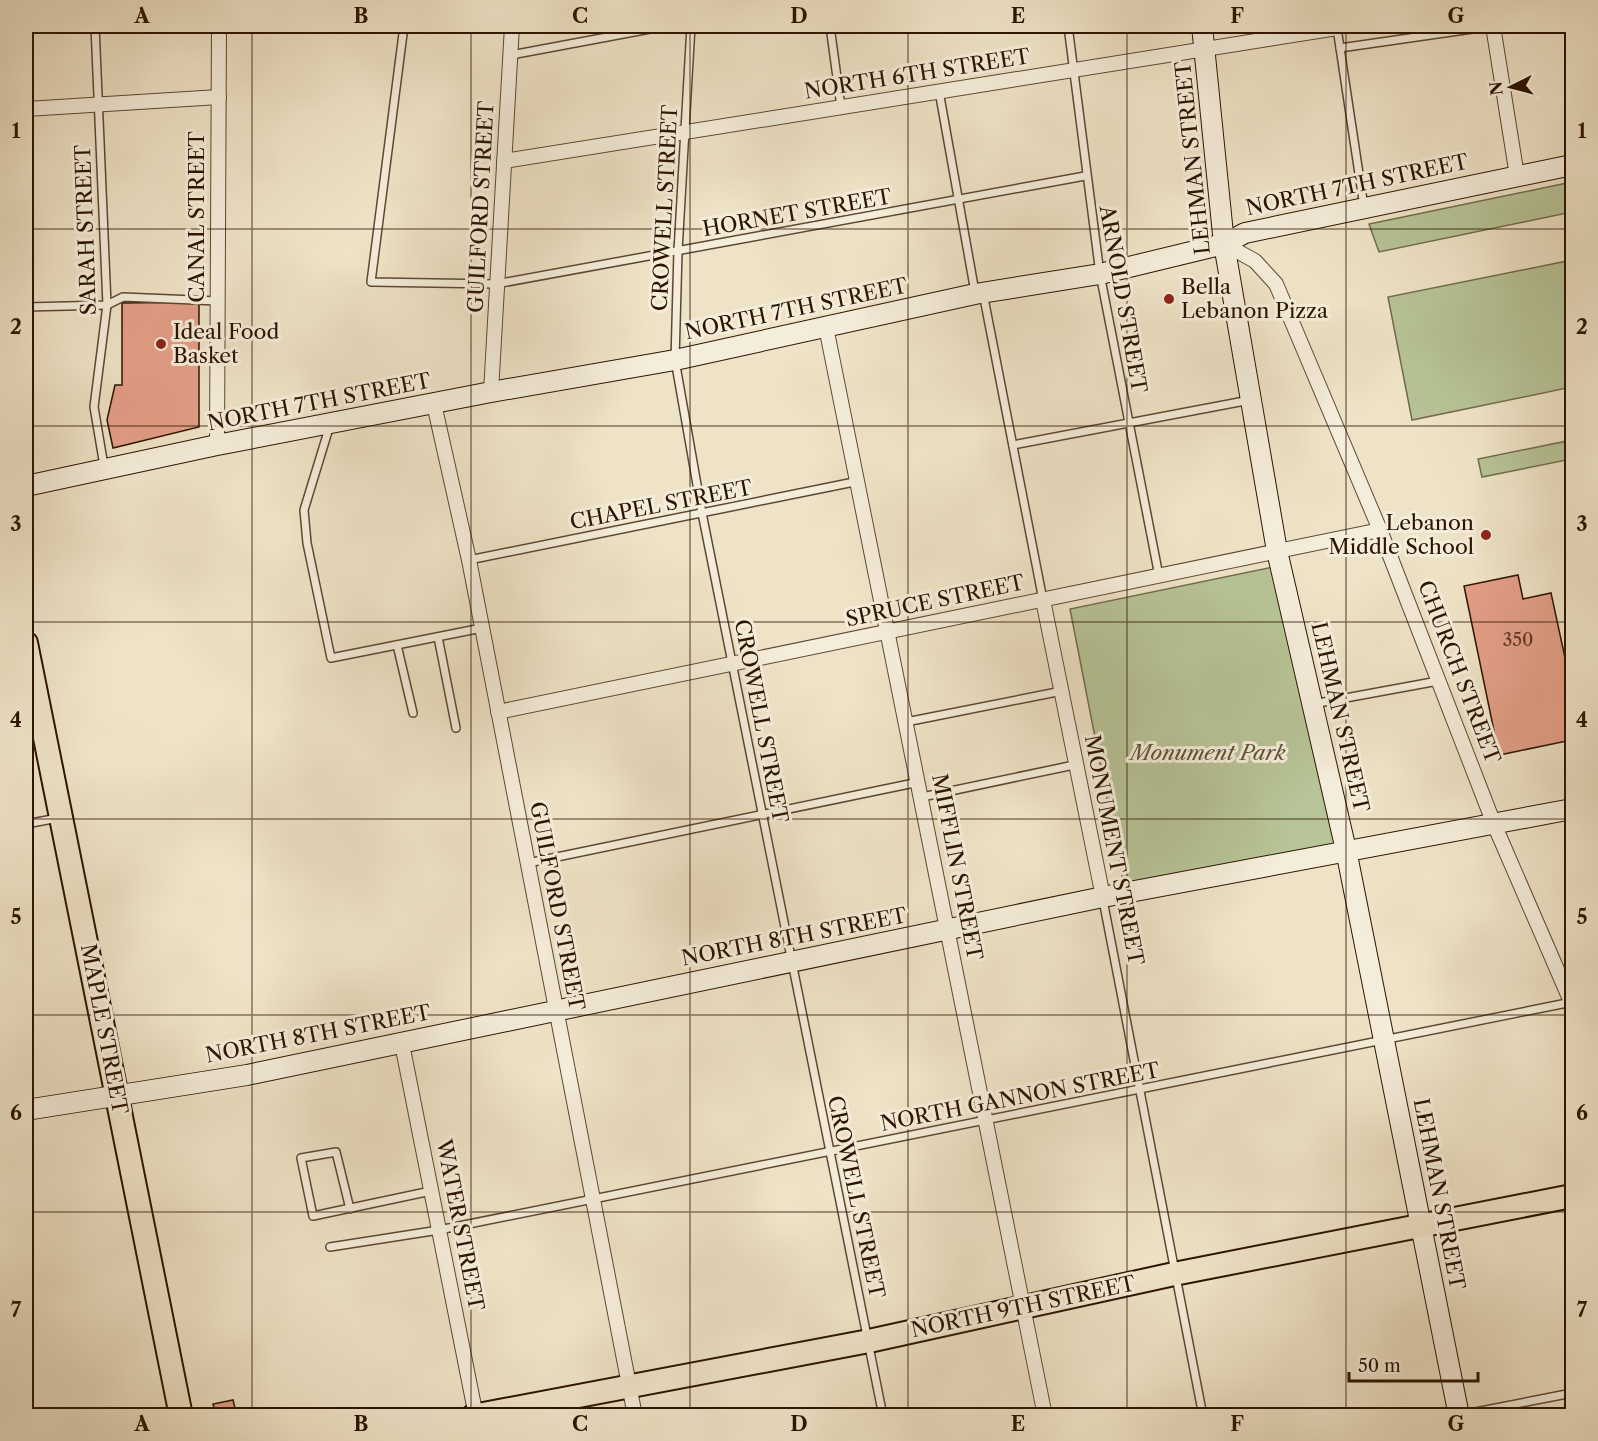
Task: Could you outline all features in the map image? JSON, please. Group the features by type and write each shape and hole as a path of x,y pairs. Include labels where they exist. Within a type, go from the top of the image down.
{"main road":[{"name":"MAPLE STREET","path":"26,643 181,1416"},
{"name":"NORTH 9TH STREET","path":"475,1415 869,1341 1174,1274 1572,1196"}],"street":[{"name":"CANAL STREET","path":"217,445 219,26"},
{"name":"GUILFORD STREET","path":"491,392 512,26"},
{"name":"LEHMAN STREET","path":"1202,26 1224,244 1277,551 1346,850 1458,1416"},
{"path":"1493,26 1517,176"},
{"name":"NORTH 6TH STREET","path":"504,161 686,134 1337,27"},
{"path":"26,109 219,97"},
{"name":"NORTH 7TH STREET","path":"26,486 217,445 330,425 491,392 675,360 979,294 1100,274 1224,244 1245,233 1572,165"},
{"name":"CHURCH STREET","path":"1224,244 1255,261 1276,284 1441,680 1494,824 1572,1003"},
{"name":"MIFFLIN STREET","path":"826,327 859,481 1046,1416"},
{"name":"GUILFORD STREET","path":"434,404 469,560 635,1416"},
{"name":"SPRUCE STREET","path":"498,712 1380,530"},
{"name":"MONUMENT STREET","path":"1043,600 1062,690 1074,765 1103,897"},
{"name":"NORTH 8TH STREET","path":"26,1110 247,1075 791,960 948,931 1103,897 1572,809"},
{"name":"WATER STREET","path":"402,1044 475,1415"}],"lane":[{"name":"SARAH STREET","path":"95,26 107,305 94,407 104,468"},
{"name":"HORNET STREET","path":"404,26 371,282 496,284 959,201 1085,176"},
{"path":"511,55 666,26"},
{"name":"CROWELL STREET","path":"691,26 678,251 675,360 702,513 883,1416"},
{"path":"830,26 841,107"},
{"name":"ARNOLD STREET","path":"1068,26 1085,176 1100,274 1160,576"},
{"path":"1340,48 1493,26"},
{"path":"1337,27 1364,207"},
{"name":"MONUMENT STREET","path":"939,91 959,201 1043,600"},
{"path":"26,307 107,305 123,297 218,301"},
{"path":"1012,445 1250,400"},
{"path":"330,425 304,510 307,543 331,658 482,628"},
{"name":"CHAPEL STREET","path":"469,560 859,481"},
{"path":"438,637 456,728"},
{"path":"397,645 413,713"},
{"path":"1312,704 1441,680"},
{"path":"906,722 1062,690"},
{"path":"922,797 1074,765"},
{"path":"528,863 919,782"},
{"path":"26,824 61,818"},
{"name":"MONUMENT STREET","path":"1103,897 1203,1416"},
{"name":"NORTH GANNON STREET","path":"330,1247 439,1230 592,1200 1572,1003"},
{"path":"350,1209 336,1152 301,1158 313,1216 350,1209 432,1191"},
{"path":"1458,1416 1572,1393"}],"green space":[{"path":"1572,182 1572,212 1379,252 1369,224"},
{"path":"1572,260 1572,387 1412,420 1388,297"},
{"path":"1572,440 1572,459 1482,477 1478,459"},
{"name":"Monument Park","path":"1278,566 1337,844 1124,886 1070,609"}],"building":[{"name":"Ideal Food Basket","path":"199,302 199,427 113,448 107,420 115,385 122,385 122,303"},
{"name":"Lebanon Middle School","path":"1518,575 1523,599 1551,593 1570,681 1572,681 1572,740 1499,755 1464,586"},
{"path":"233,1400 237,1416 216,1416 213,1404"}],"place":[{"name":"Bella Lebanon Pizza","path":"1169,299"},
{"name":"Ideal Food Basket","path":"161,344"},
{"name":"Lebanon Middle School","path":"1486,535"}]}
